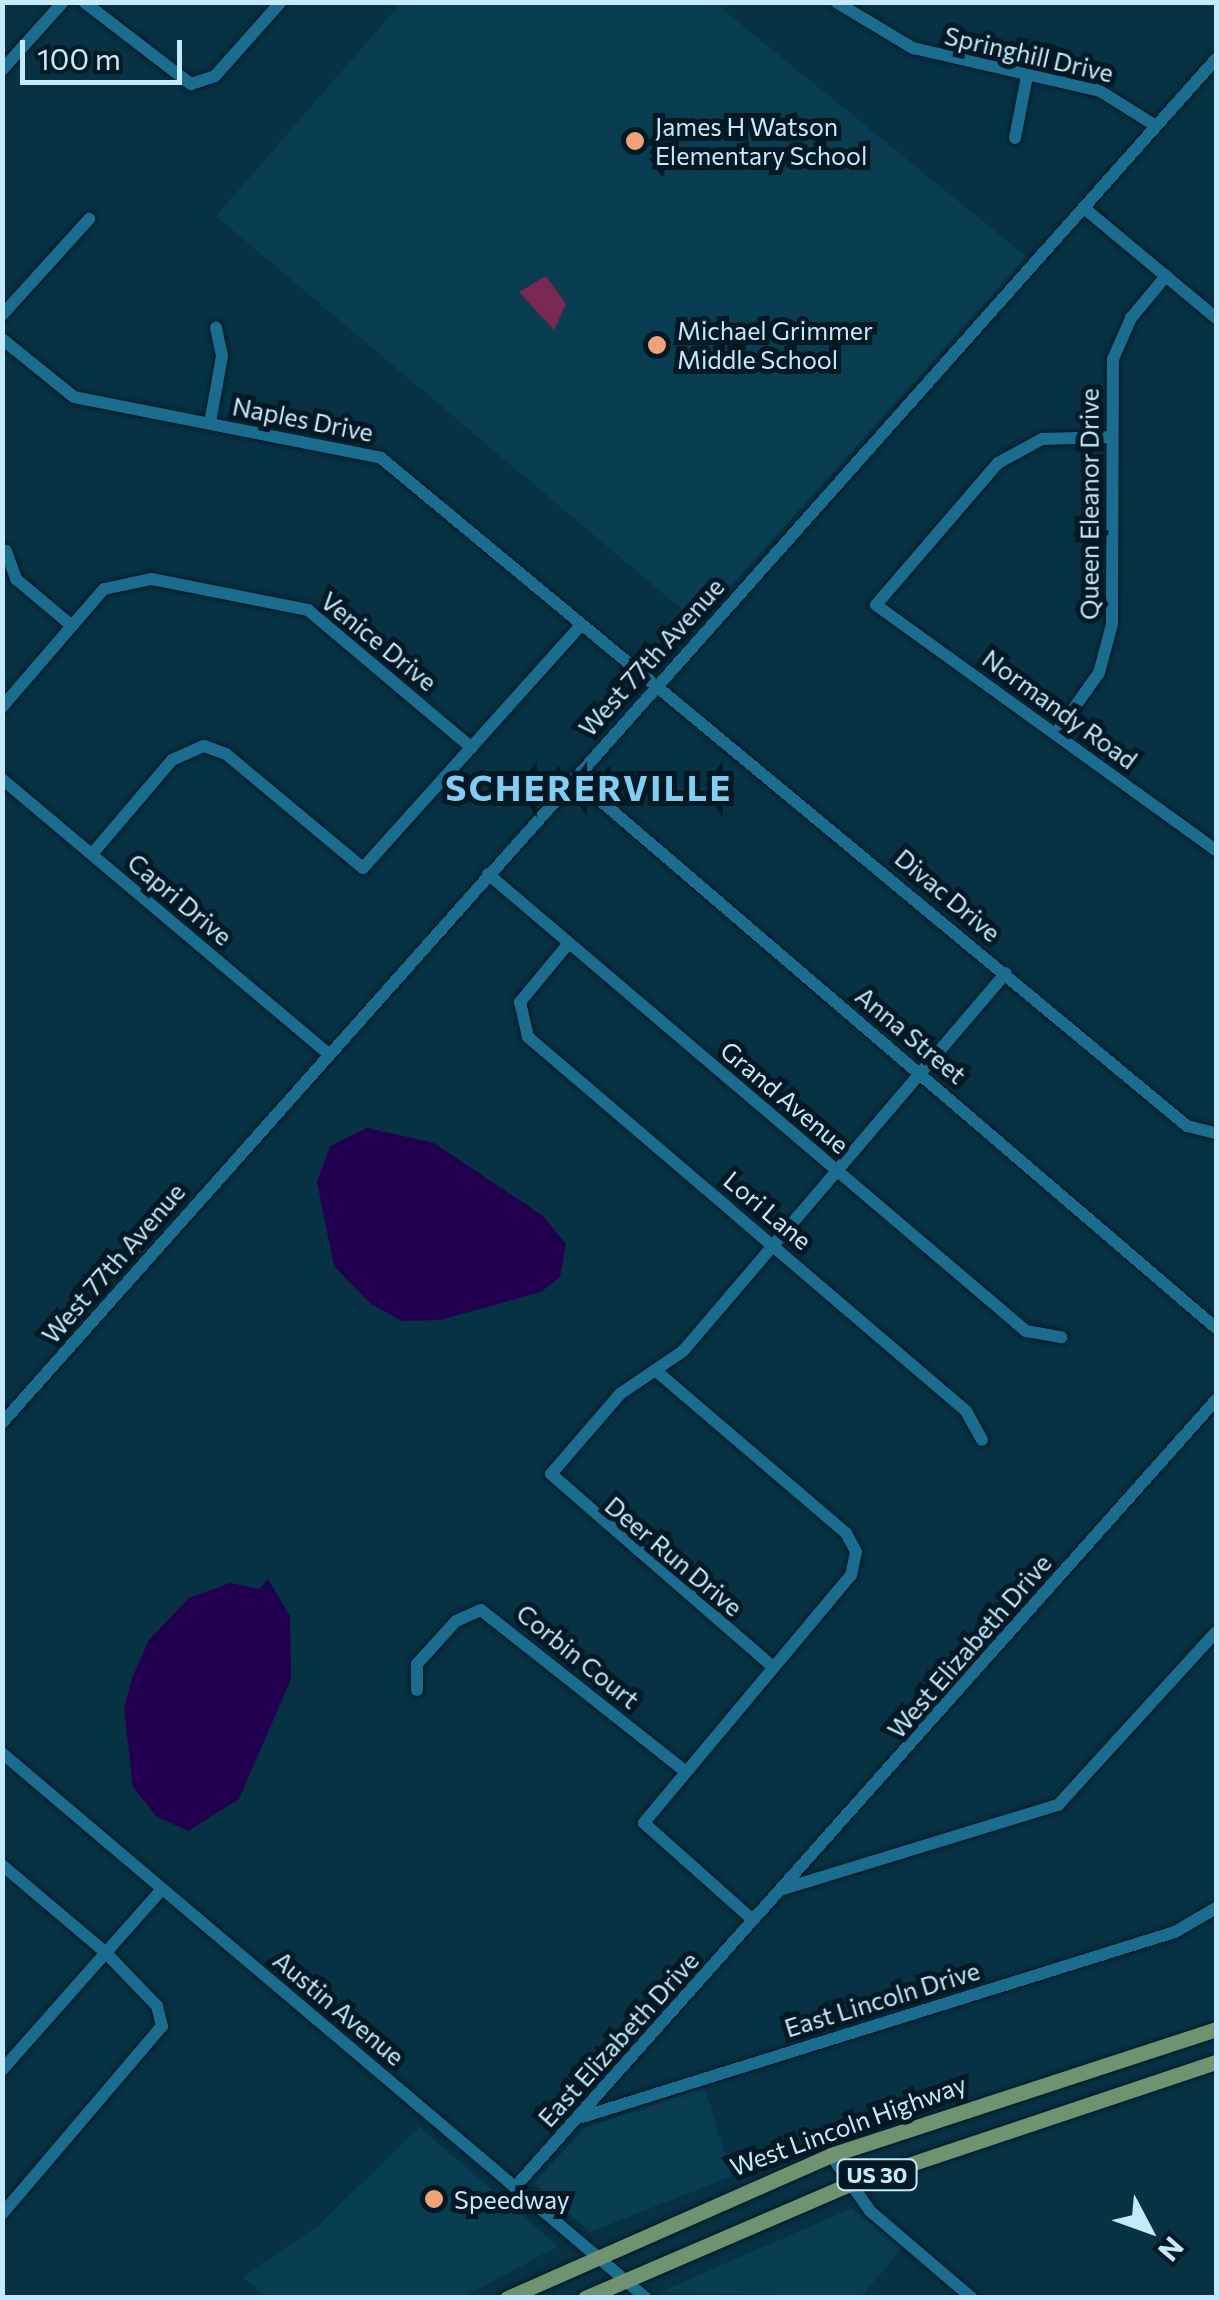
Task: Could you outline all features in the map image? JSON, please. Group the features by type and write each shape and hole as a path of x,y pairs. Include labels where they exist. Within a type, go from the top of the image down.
{"main road":[{"name":"West Lincoln Highway","path":"508,2298 831,2155 1216,2030"},
{"name":"US 30","path":"584,2298 623,2278 848,2185 1216,2062"}],"street":[{"path":"2,70 64,2"},
{"path":"84,2 191,84 215,76 281,2"},
{"name":"Springhill Drive","path":"836,2 913,48 1116,96 1156,126"},
{"name":"West 77th Avenue","path":"2,1423 1216,59"},
{"path":"1015,138 1027,76"},
{"path":"1084,208 1216,318"},
{"path":"2,316 89,220"},
{"name":"Queen Eleanor Drive","path":"1056,733 1099,674 1110,636 1112,437 1118,340 1166,276"},
{"path":"210,423 222,356 216,328"},
{"name":"Naples Drive","path":"2,339 74,397 381,458 654,686"},
{"name":"Normandy Road","path":"1112,437 1042,439 998,463 876,605 1216,850"},
{"path":"6,551 16,579 72,626"},
{"name":"Venice Drive","path":"2,707 104,589 136,578 292,603 472,748"},
{"path":"92,854 172,760 204,746 226,754 364,868 581,625"},
{"name":"Divac Drive","path":"654,686 674,692 1187,1126 1216,1133"},
{"name":"Anna Street","path":"574,778 1216,1328"},
{"name":"Capri Drive","path":"2,779 328,1054"},
{"name":"Grand Avenue","path":"488,874 1026,1331 1061,1336"},
{"name":"Lori Lane","path":"569,943 520,1002 528,1037 966,1411 982,1440"},
{"path":"753,1920 644,1823 851,1576 856,1552 846,1533 654,1370 683,1350 1006,973"},
{"name":"Deer Run Drive","path":"654,1370 620,1394 552,1474 773,1667"},
{"name":"West Elizabeth Drive","path":"753,1920 1216,1400"},
{"name":"Corbin Court","path":"417,1690 417,1664 456,1621 481,1610 686,1772"},
{"path":"782,1890 1058,1805 1216,1632"},
{"name":"Austin Avenue","path":"2,1752 646,2298"},
{"path":"2,1865 106,1953 157,2006 158,2034 2,2214"},
{"path":"2,2070 162,1888"},
{"name":"East Lincoln Drive","path":"580,2118 1196,1922 1216,1908"},
{"name":"East Elizabeth Drive","path":"516,2186 753,1920"},
{"path":"831,2155 848,2185 972,2298"}],"shaded area":[{"name":"Michael Grimmer Middle School","path":"401,3 715,3 1027,257 698,623 216,216"},
{"path":"546,276 566,304 554,330 519,292"},
{"path":"367,1128 434,1143 543,1216 566,1244 560,1277 541,1292 440,1320 402,1321 371,1304 334,1266 317,1182 330,1146"},
{"path":"268,1579 290,1616 291,1679 239,1799 188,1831 157,1817 133,1787 124,1709 132,1678 149,1640 189,1598 230,1583 260,1589"},
{"path":"704,2087 732,2176 590,2232 534,2183 584,2128"},
{"path":"419,2127 558,2246 464,2297 266,2297 243,2277 319,2225"},
{"path":"852,2208 903,2247 861,2297 660,2292"}],"place":[{"name":"James H Watson Elementary School","path":"635,141"},
{"name":"Michael Grimmer Middle School","path":"657,345"},
{"name":"Speedway","path":"434,2199"}],"district":[{"name":"SCHERERVILLE","path":"589,787"}]}
